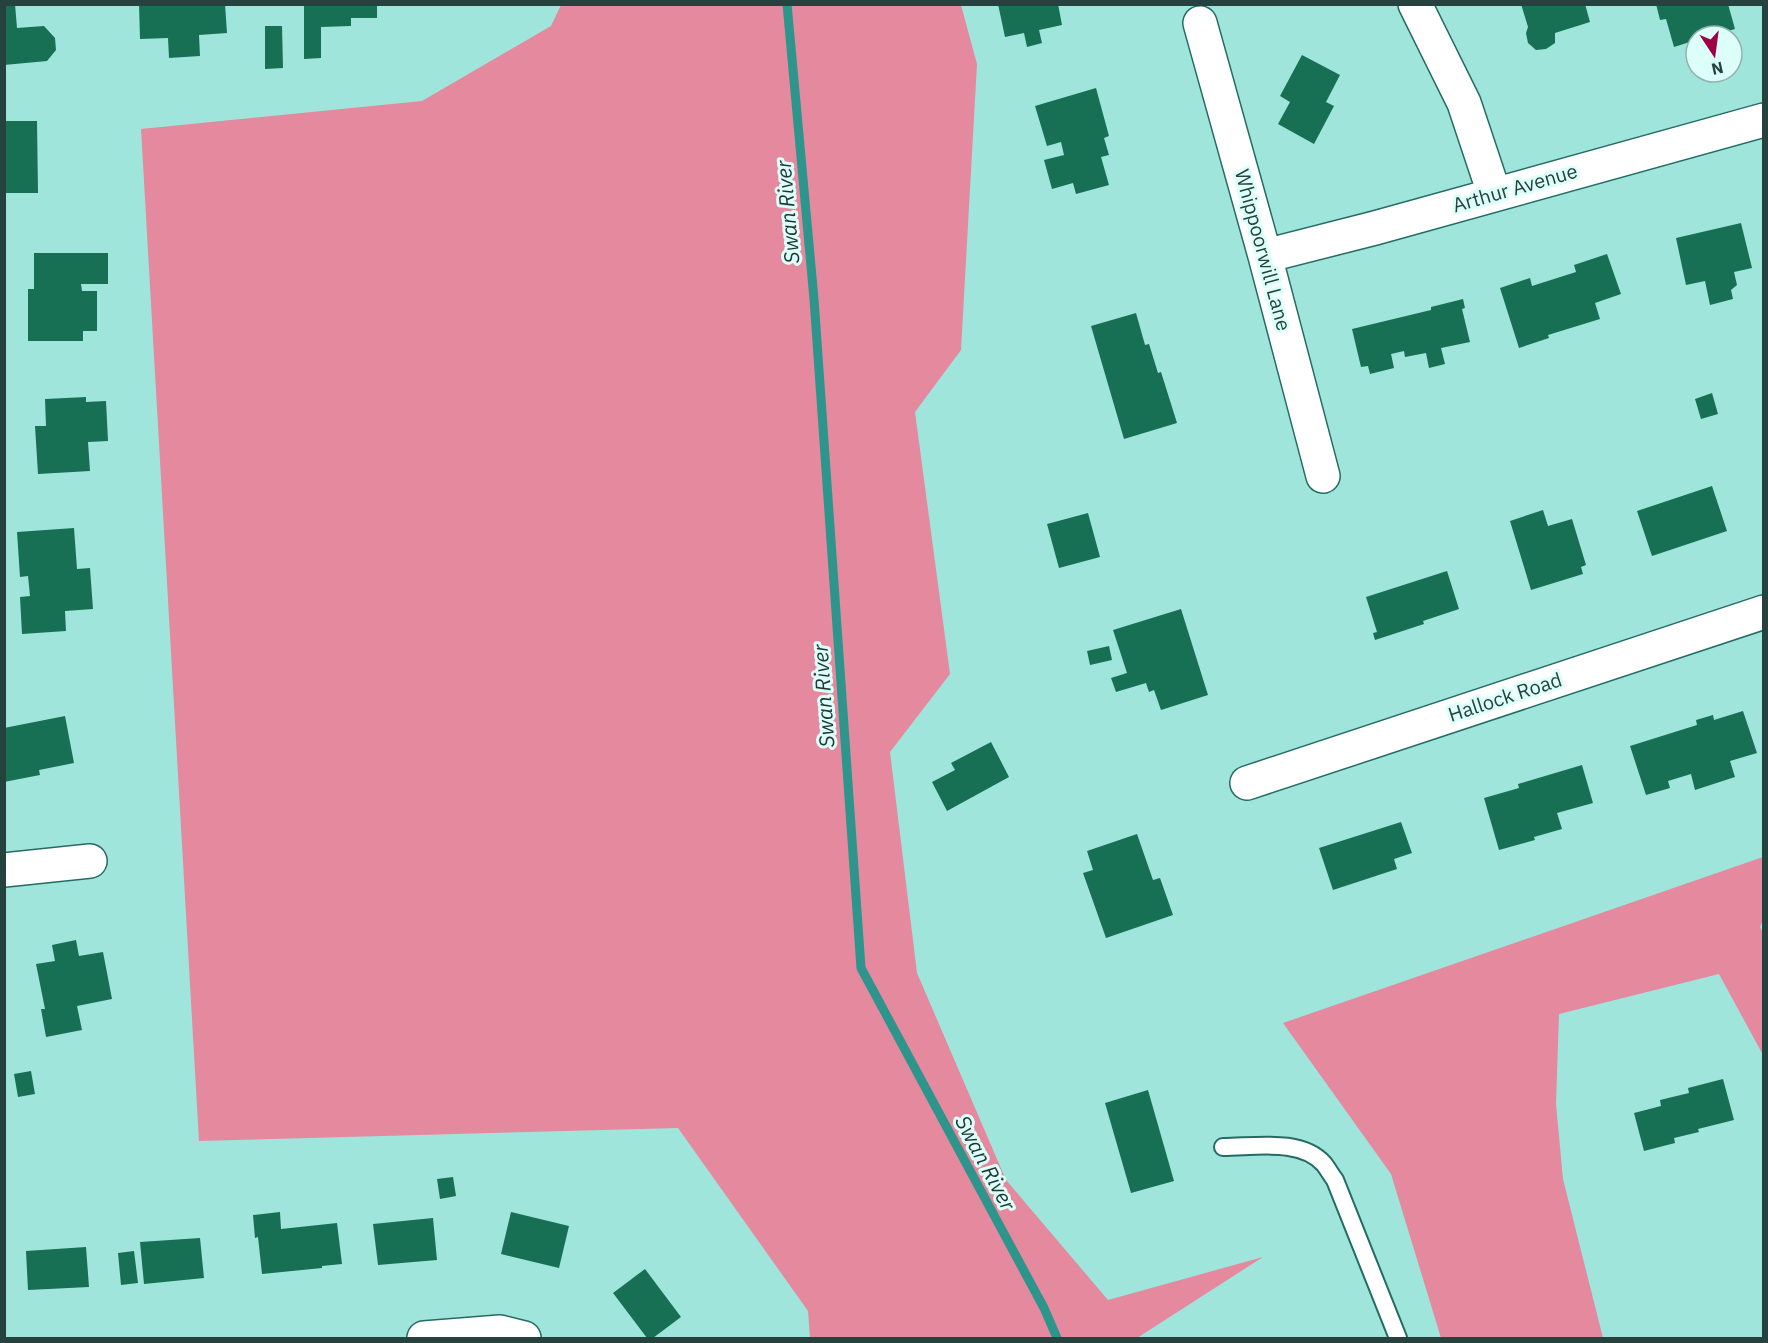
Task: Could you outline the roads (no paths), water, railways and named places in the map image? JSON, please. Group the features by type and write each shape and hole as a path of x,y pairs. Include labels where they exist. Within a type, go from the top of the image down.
{"street":[{"path":"1415,4 1464,103 1494,194"},
{"name":"Whippoorwill Lane","path":"1200,23 1323,476"},
{"name":"Arthur Avenue","path":"1265,256 1375,228 1764,120"},
{"name":"Hallock Road","path":"1247,783 1764,612"},
{"path":"4,870 90,861"},
{"path":"424,1338 500,1332 524,1338"}],"lane":[{"path":"1223,1147 1287,1146 1308,1153 1324,1164 1335,1180 1398,1338"}],"waterway":[{"name":"Swan River","path":"787,4 814,299 861,968 1044,1308 1057,1338"}]}
